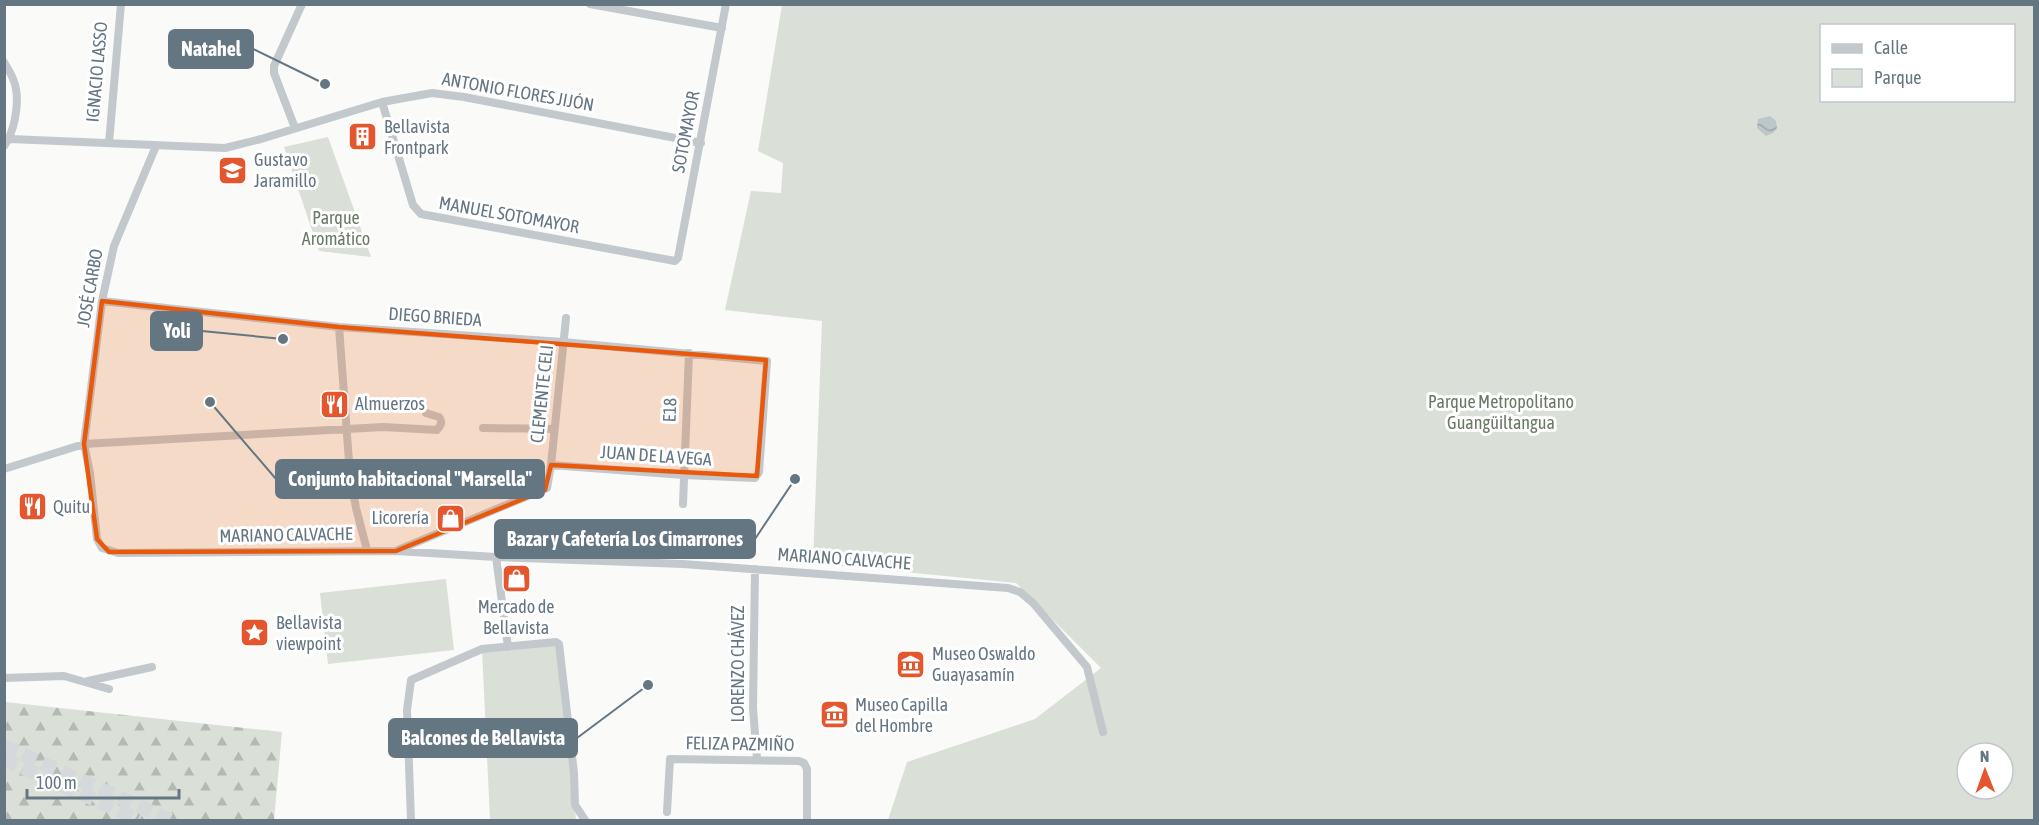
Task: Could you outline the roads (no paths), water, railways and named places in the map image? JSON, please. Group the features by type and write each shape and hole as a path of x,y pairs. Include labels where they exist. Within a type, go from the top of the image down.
{"street":[{"name":"IGNACIO LASSO","path":"109,143 121,4"},
{"path":"295,128 274,73 274,66 302,4"},
{"path":"590,4 722,28"},
{"name":"SOTOMAYOR","path":"673,262 678,258 726,4"},
{"path":"4,63 16,88 16,108 7,142"},
{"name":"ANTONIO FLORES JIJÓN","path":"7,142 109,143 225,148 382,102 427,93 440,93 701,143"},
{"name":"MANUEL SOTOMAYOR","path":"382,102 413,205 421,214 673,262"},
{"name":"JOSÉ CARBO","path":"84,444 102,301 116,237 156,146"},
{"name":"DIEGO BRIEDA","path":"102,301 339,327 563,342 766,361 757,477"},
{"name":"CLEMENTE CELI","path":"396,551 546,489 551,465 566,318"},
{"path":"339,327 350,475 367,550"},
{"name":"E18","path":"683,504 689,353"},
{"path":"4,469 84,444 384,427 437,430 441,425 439,417 426,413"},
{"path":"483,428 554,429"},
{"name":"MARIANO CALVACHE","path":"84,444 90,473 97,539 102,548 109,552 396,551 683,564 1008,588 1020,592 1033,603 1087,667 1103,732"},
{"name":"JUAN DE LA VEGA","path":"551,465 684,475 753,479 757,477"},
{"path":"496,557 508,647"},
{"name":"LORENZO CHÁVEZ","path":"755,569 753,708 757,759"},
{"path":"411,820 407,710 410,680 482,649 558,642 574,773 575,803 585,820"},
{"path":"84,682 152,667"},
{"path":"4,678 64,676 109,689"},
{"name":"FELIZA PAZMIÑO","path":"667,812 670,759 757,759 804,763 808,777 807,820"}],"water":[{"path":"1770,116 1776,121 1777,129 1766,136 1757,128 1758,119"}],"tunnel":[{"path":"4,746 170,820"},
{"path":"4,759 140,820"}],"place":[{"name":"Natahel","path":"325,84"},
{"name":"Bellavista Frontpark","path":"363,137"},
{"name":"Gustavo Jaramillo","path":"233,170"},
{"name":"Yoli","path":"283,339"},
{"name":"Conjunto habitacional \"Marsella\"","path":"210,402"},
{"name":"Almuerzos","path":"334,404"},
{"name":"Bazar y Cafetería Los Cimarrones","path":"795,479"},
{"name":"Quitu","path":"32,507"},
{"name":"Licorería","path":"450,518"},
{"name":"Mercado de Bellavista","path":"516,578"},
{"name":"Bellavista viewpoint","path":"255,633"},
{"name":"Museo Oswaldo Guayasamín","path":"911,664"},
{"name":"Balcones de Bellavista","path":"648,685"},
{"name":"Museo Capilla del Hombre","path":"834,715"}],"park label":[{"name":"Parque Aromático","path":"336,228"},
{"name":"Parque Metropolitano Guangüiltangua","path":"1501,412"}]}
